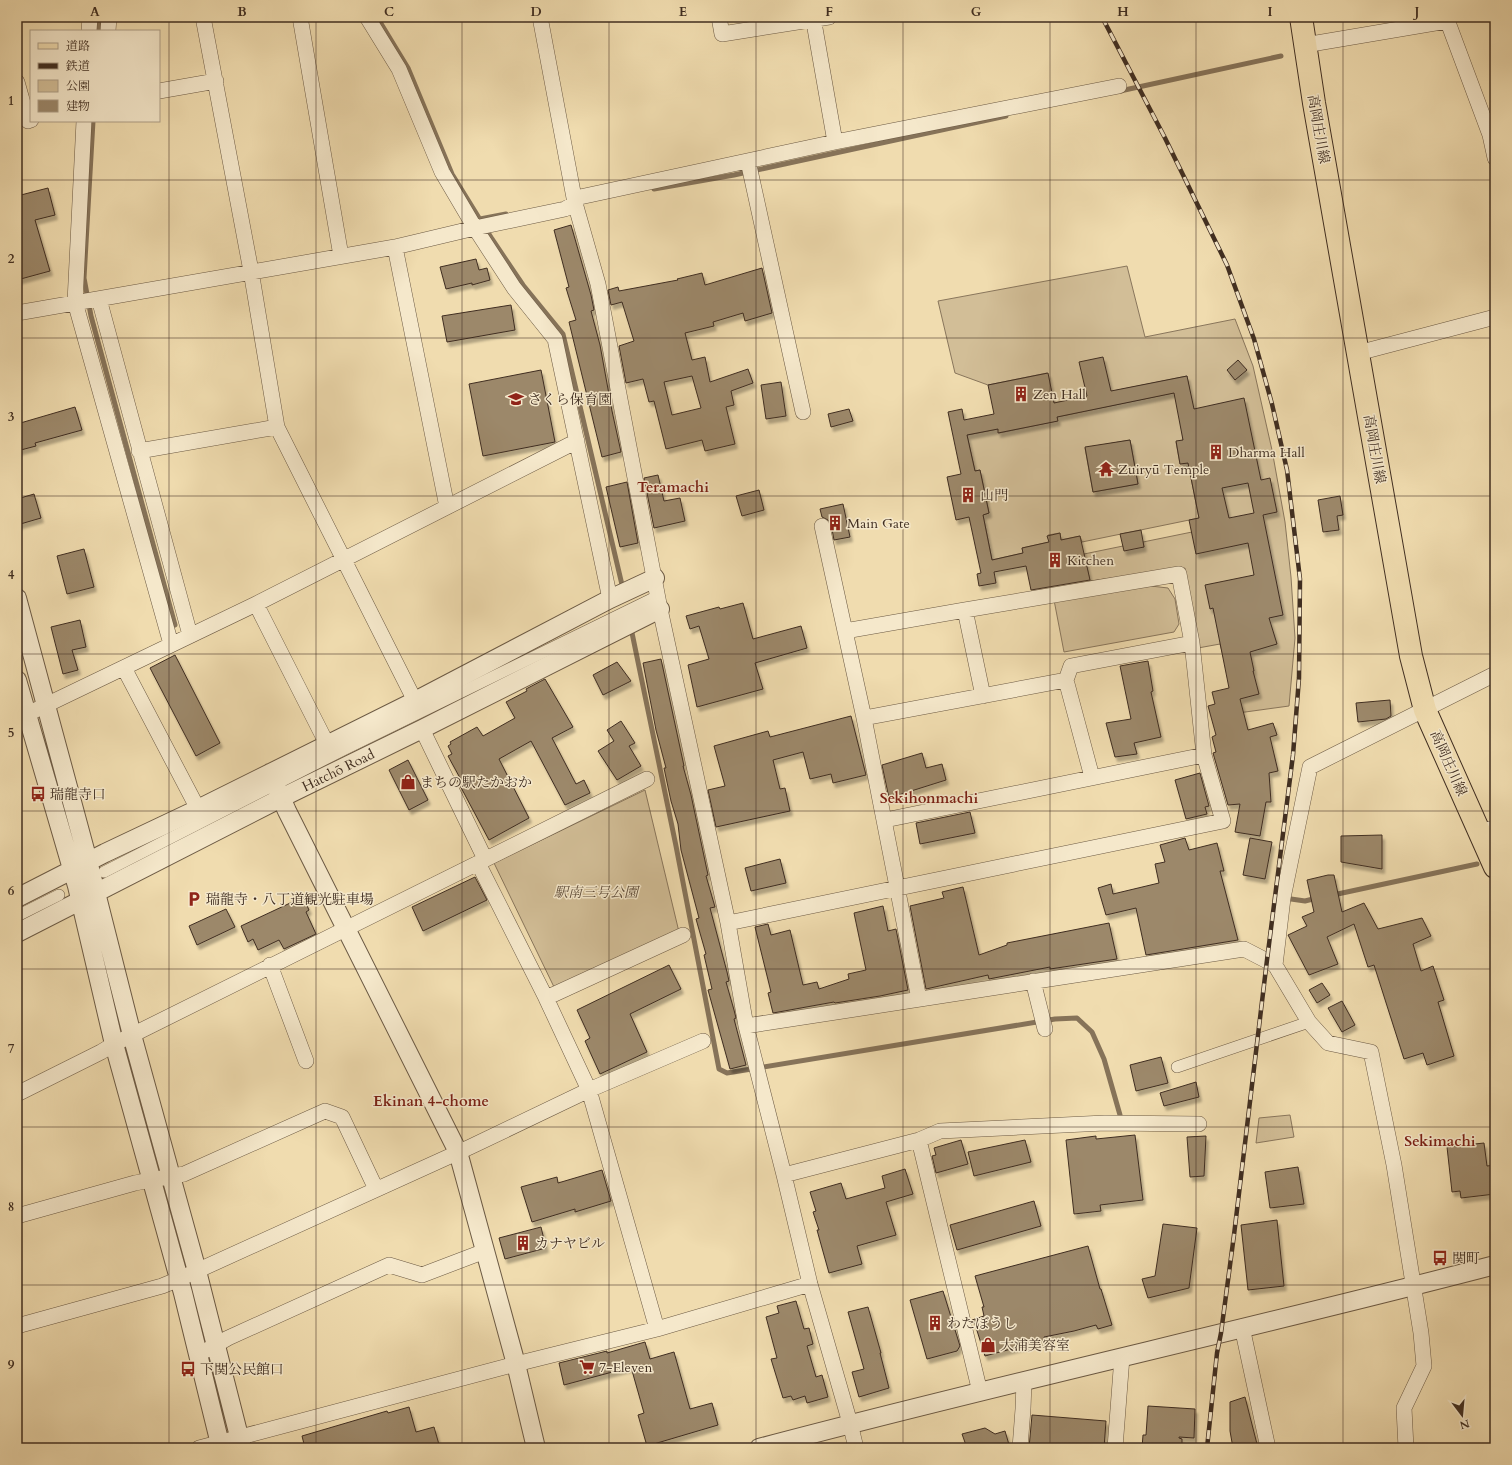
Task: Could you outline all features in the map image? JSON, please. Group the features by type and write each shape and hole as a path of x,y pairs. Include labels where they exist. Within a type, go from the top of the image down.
{"main road":[{"name":"高岡庄川線","path":"1301,17 1411,656 1425,710 1487,830 1495,867"}],"street":[{"path":"89,30 90,17"},
{"path":"108,30 109,17"},
{"path":"203,17 251,271 277,427 415,701"},
{"path":"300,17 341,256"},
{"path":"367,17 399,69 442,172 475,228 514,288 555,339 610,599"},
{"path":"540,17 575,203 598,284 659,603 728,923 746,1026 810,1284 856,1448"},
{"path":"719,17 722,34 813,18 829,17"},
{"path":"813,18 835,142"},
{"path":"1305,45 1446,19 1490,136 1495,158"},
{"path":"160,91 216,81"},
{"path":"17,82 28,121 30,120"},
{"path":"17,313 395,247 565,209 575,203 580,197 835,142 1119,86"},
{"path":"84,122 76,302 171,644"},
{"path":"748,161 803,412"},
{"path":"395,247 447,507"},
{"path":"99,299 139,452 190,635"},
{"path":"1358,353 1495,317"},
{"path":"139,452 277,427"},
{"path":"22,717 345,560 577,441"},
{"path":"822,526 885,820 919,999"},
{"path":"728,923 1223,820 1204,754 1192,643 1179,574 845,631"},
{"name":"Hatchō Road","path":"17,898 88,861 198,809 415,701 610,599 655,578"},
{"path":"17,598 97,893 132,1035 197,1271 241,1443"},
{"path":"104,872 345,749 659,603"},
{"name":"Hatchō Road","path":"17,933 281,798 422,729 659,603"},
{"path":"256,604 327,744"},
{"path":"965,610 983,696"},
{"path":"1092,778 1066,680 1071,666 1192,643"},
{"path":"124,668 198,809"},
{"path":"1275,965 1283,898 1310,767 1495,674"},
{"path":"17,680 22,717 72,870 114,1044 179,1279 220,1445"},
{"path":"864,718 1066,680"},
{"path":"422,729 481,861 589,1090 656,1329"},
{"path":"885,820 1204,754"},
{"path":"270,773 281,798 458,1152 516,1364 536,1448"},
{"path":"17,1094 270,965 647,779"},
{"path":"17,916 59,895"},
{"path":"546,998 683,935"},
{"path":"746,1026 1244,949 1275,965 1309,1022 1328,1043 1371,1052 1394,1165 1421,1333 1424,1366 1404,1408 1406,1448"},
{"path":"270,965 306,1060"},
{"path":"1033,981 1045,1029"},
{"path":"1177,1067 1309,1022"},
{"path":"17,1326 162,1286 179,1279 458,1152 589,1090 703,1041"},
{"path":"17,1216 170,1175 184,1174 325,1112 342,1117 376,1189"},
{"path":"784,1175 919,1140 940,1131 1106,1123 1199,1124"},
{"path":"919,1140 980,1392"},
{"path":"198,1355 216,1345 389,1265 422,1275 485,1250"},
{"path":"759,1448 850,1424 1495,1265"},
{"path":"199,1448 241,1443 516,1364 656,1329 810,1284"},
{"path":"1242,1328 1268,1448"},
{"path":"1115,1448 1122,1357"},
{"path":"1020,1448 1024,1382"}],"green space":[{"path":"1127,266 1145,337 1235,319 1253,366 1272,450 1285,522 1291,577 1295,638 1289,706 1238,713 1220,644 1198,648 1185,568 1090,581 1084,554 1123,546 1144,547 1143,542 1192,532 1218,549 1187,376 1054,403 1047,373 988,385 955,373 938,301"},
{"path":"1178,392 1183,440 1176,442 1180,464 1188,463 1199,518 1082,542 1080,536 1061,540 1060,533 1048,535 1049,542 1022,548 1023,553 992,560 983,515 989,513 980,470 975,471 967,435 998,429 999,433 1057,421 1057,417","holes":["1130,440 1138,484 1093,492 1085,448"]},
{"path":"1151,586 1168,588 1175,599 1179,624 1174,632 1064,652 1054,600"},
{"name":"駅南三号公園","path":"645,790 679,932 554,987 494,863"},
{"path":"1290,1115 1294,1137 1256,1143 1259,1118"}],"building":[{"path":"48,188 55,215 35,220 50,271 17,280 17,196"},
{"path":"571,225 591,295 594,310 591,311 600,345 621,452 602,457 569,322 576,320 566,288 569,287 554,230"},
{"path":"476,259 479,270 487,268 490,280 472,285 472,283 446,289 440,267"},
{"path":"762,268 772,313 745,321 743,313 713,322 714,326 685,333 692,360 705,357 710,382 748,369 753,383 731,391 734,405 726,407 735,444 705,451 702,440 666,449 654,401 649,402 643,379 626,383 619,346 634,341 622,302 611,305 608,290 618,287 619,291 678,280 677,279 702,273 705,285","holes":["692,376 701,408 672,415 664,382"]},
{"path":"511,305 515,330 447,342 442,316"},
{"path":"1103,357 1111,391 1187,376 1194,409 1244,398 1261,480 1270,478 1277,512 1263,515 1283,615 1269,618 1277,644 1250,652 1259,694 1240,699 1248,730 1273,723 1277,735 1270,737 1278,771 1269,773 1271,802 1266,802 1260,836 1235,832 1240,804 1228,805 1213,753 1216,752 1212,737 1216,735 1208,706 1215,704 1212,692 1229,688 1213,608 1210,609 1205,585 1254,575 1248,543 1196,554 1189,520 1199,518 1188,463 1180,464 1176,441 1183,440 1174,393 1057,417 1058,421 998,433 998,429 967,435 975,471 980,470 989,513 983,515 992,560 1023,553 1022,548 1049,542 1047,536 1060,533 1061,540 1080,536 1090,580 1031,590 1026,566 994,572 996,583 979,586 977,574 981,573 969,517 956,520 947,477 961,474 948,412 962,409 964,420 994,414 988,385 1048,373 1054,403 1087,396 1079,362","holes":["1248,483 1254,513 1229,518 1222,488"]},
{"path":"1238,360 1247,370 1235,380 1227,370"},
{"path":"541,370 555,442 483,456 469,384"},
{"path":"781,382 786,416 766,419 761,385"},
{"path":"75,407 82,430 35,443 36,446 17,451 17,424"},
{"path":"849,409 853,421 831,427 828,414"},
{"path":"1130,440 1138,484 1093,492 1085,447"},
{"path":"658,475 664,501 680,498 685,521 654,528 644,478"},
{"path":"627,482 638,543 620,547 606,487"},
{"path":"759,490 764,510 742,516 736,496"},
{"path":"34,494 41,518 17,525 17,499"},
{"path":"1340,496 1343,515 1337,516 1339,530 1323,532 1318,500"},
{"path":"843,504 850,537 834,540 831,524 828,520 822,517 820,509"},
{"path":"1141,530 1144,547 1124,551 1120,534"},
{"path":"84,549 94,587 67,594 57,556"},
{"path":"743,603 753,639 801,626 807,648 755,663 763,689 697,707 688,665 709,659 699,626 690,629 686,616 719,607 720,609"},
{"path":"80,620 86,647 72,650 78,670 63,674 51,627"},
{"path":"175,655 220,743 196,756 150,668"},
{"path":"661,659 683,766 691,795 708,875 706,876 715,907 710,908 727,972 729,981 726,982 736,1018 734,1019 746,1065 730,1069 708,990 712,989 704,955 706,954 696,919 699,918 681,850 678,824 671,801 664,768 666,768 656,730 643,663"},
{"path":"1148,661 1153,691 1151,692 1161,737 1134,743 1137,754 1115,757 1106,723 1131,719 1120,666"},
{"path":"617,662 631,681 603,695 593,675"},
{"path":"545,679 573,727 552,738 576,784 584,780 590,793 565,805 531,741 499,759 529,818 489,840 457,780 460,778 448,756 452,754 448,746 451,744 450,742 477,727 483,736 515,718 506,702"},
{"path":"1390,700 1391,716 1386,719 1358,722 1356,703"},
{"path":"851,716 866,775 833,783 831,774 810,779 803,752 773,760 780,789 785,788 790,811 716,827 708,790 725,786 714,746 768,731 770,737"},
{"path":"621,721 635,743 629,746 641,766 617,780 598,751 614,741 607,730"},
{"path":"922,753 926,768 942,764 946,780 889,798 882,765"},
{"path":"408,760 428,800 409,810 389,770"},
{"path":"1200,773 1209,806 1205,807 1207,814 1186,819 1175,780"},
{"path":"970,812 975,833 920,844 916,823"},
{"path":"1382,835 1382,869 1341,862 1341,836"},
{"path":"1185,838 1189,850 1217,843 1224,871 1220,871 1238,940 1146,955 1136,908 1106,915 1098,888 1111,884 1113,894 1159,883 1155,864 1165,862 1160,845"},
{"path":"1250,838 1272,842 1265,879 1243,875"},
{"path":"780,859 786,883 751,891 745,868"},
{"path":"1334,875 1342,912 1364,903 1378,929 1422,918 1431,936 1413,944 1421,971 1433,966 1444,1000 1438,1002 1454,1056 1427,1065 1423,1053 1404,1059 1374,965 1368,967 1354,924 1327,937 1338,964 1309,975 1288,935 1307,926 1302,917 1314,912 1307,880"},
{"path":"475,877 487,900 423,931 412,907"},
{"path":"963,887 979,955 1007,945 1007,943 1109,923 1117,959 1050,969 1050,967 989,979 988,975 926,989 910,906 944,898 942,892"},
{"path":"303,897 309,910 306,912 316,934 284,949 279,940 258,950 253,939 248,942 241,926"},
{"path":"883,906 888,931 896,929 908,990 880,996 834,1002 773,1013 768,993 771,992 755,927 768,924 771,935 790,930 803,985 817,982 819,989 849,979 848,974 866,970 854,913"},
{"path":"226,909 235,927 197,945 189,926"},
{"path":"669,965 681,989 630,1014 647,1052 600,1074 585,1041 590,1038 577,1010"},
{"path":"1322,983 1330,995 1317,1003 1309,990"},
{"path":"1342,1001 1355,1025 1342,1032 1328,1008"},
{"path":"1161,1057 1168,1083 1136,1091 1130,1065"},
{"path":"1196,1082 1199,1097 1164,1106 1160,1093"},
{"path":"1135,1135 1143,1200 1100,1205 1101,1211 1074,1214 1066,1140 1096,1136 1096,1139"},
{"path":"1206,1136 1204,1176 1190,1177 1187,1137"},
{"path":"961,1140 968,1164 936,1173 932,1156 936,1155 934,1148"},
{"path":"1025,1140 1031,1162 974,1176 968,1152"},
{"path":"1484,1143 1487,1166 1495,1165 1495,1194 1461,1198 1460,1191 1452,1192 1447,1147"},
{"path":"1298,1167 1304,1204 1270,1208 1265,1172"},
{"path":"905,1169 913,1194 886,1202 896,1235 857,1246 862,1264 829,1273 817,1230 819,1230 813,1212 816,1211 810,1192 841,1183 846,1199 885,1188 882,1176"},
{"path":"602,1170 611,1201 575,1212 575,1209 532,1222 521,1187 557,1177 558,1183"},
{"path":"1034,1201 1041,1226 957,1250 950,1225"},
{"path":"1277,1220 1284,1286 1248,1290 1241,1225"},
{"path":"1163,1224 1197,1228 1189,1288 1148,1298 1142,1279 1155,1276"},
{"name":"カナヤビル","path":"541,1227 546,1248 505,1259 499,1238"},
{"path":"1088,1246 1112,1325 1098,1329 1096,1325 1044,1337 1045,1340 985,1356 974,1321 973,1324 972,1320 984,1316 982,1307 984,1307 975,1276"},
{"name":"わたぼうし","path":"943,1291 960,1346 957,1351 927,1359 910,1300"},
{"path":"796,1301 804,1329 809,1328 813,1344 807,1346 816,1377 822,1375 828,1397 807,1403 805,1396 793,1400 791,1396 783,1398 771,1359 777,1358 766,1317 779,1313 777,1306"},
{"path":"868,1307 889,1388 859,1397 852,1372 864,1369 848,1312"},
{"path":"645,1342 650,1359 674,1352 690,1409 712,1403 718,1425 647,1446 638,1415 644,1413 631,1367 564,1385 559,1363 607,1351 607,1353"},
{"path":"1245,1397 1258,1448 1233,1448 1230,1431 1230,1402"},
{"path":"1148,1406 1195,1409 1194,1438 1179,1437 1182,1439 1182,1448 1142,1448 1143,1435 1146,1435"},
{"path":"409,1407 416,1432 434,1427 440,1448 305,1448 302,1436 387,1411 388,1413"},
{"path":"1032,1415 1106,1421 1104,1448 1029,1448"},
{"path":"985,1428 995,1434 1005,1431 1010,1448 967,1448 962,1434"}],"waterway":[{"path":"98,30 99,17"},
{"path":"377,17 408,68 452,174 492,239 523,285 563,334 623,589"},
{"path":"1120,91 1281,56"},
{"path":"654,189 734,175 1006,116"},
{"path":"93,122 84,278 91,316 175,625"},
{"path":"480,219 506,214"},
{"path":"631,628 676,846 719,1069 727,1073 1055,1019 1077,1018 1092,1032 1104,1059 1120,1115"},
{"path":"1333,895 1477,864"},
{"path":"1284,898 1305,901 1317,898"}],"railway":[{"path":"1102,17 1165,138 1227,265 1254,339 1272,404 1287,470 1300,579 1299,678 1293,755 1234,1235 1217,1353 1207,1448"}],"place":[{"name":"Zen Hall","path":"1021,394"},
{"name":"さくら保育園","path":"516,399"},
{"name":"Dharma Hall","path":"1216,452"},
{"name":"Zuiryū Temple","path":"1106,469"},
{"name":"山門","path":"968,495"},
{"name":"Main Gate","path":"835,523"},
{"name":"Kitchen","path":"1055,560"},
{"name":"まちの駅たかおか","path":"408,782"},
{"name":"瑞龍寺口","path":"38,794"},
{"name":"瑞龍寺・八丁道観光駐車場","path":"194,899"},
{"name":"カナヤビル","path":"523,1243"},
{"name":"関町","path":"1440,1258"},
{"name":"わたぼうし","path":"935,1323"},
{"name":"大浦美容室","path":"988,1345"},
{"name":"7-Eleven","path":"587,1367"},
{"name":"下関公民館口","path":"188,1369"}],"district":[{"name":"Teramachi","path":"673,487"},
{"name":"Sekihonmachi","path":"929,798"},
{"name":"Ekinan 4-chome","path":"431,1101"},
{"name":"Sekimachi","path":"1440,1141"}]}
